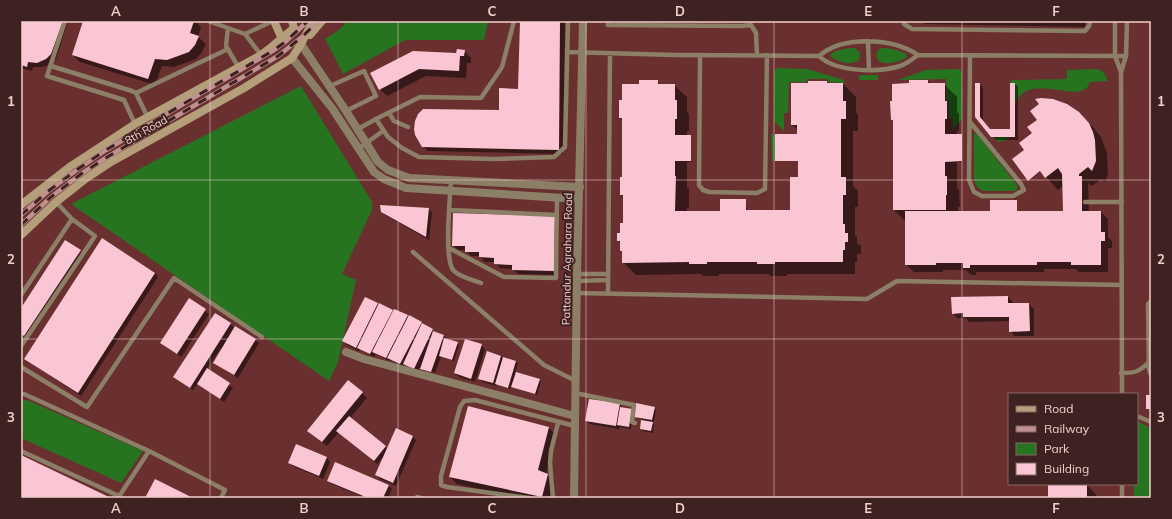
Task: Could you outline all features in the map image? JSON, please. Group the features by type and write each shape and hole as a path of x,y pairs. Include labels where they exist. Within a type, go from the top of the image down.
{"main road":[{"path":"274,21 282,39"},
{"path":"292,58 313,21"},
{"path":"301,44 322,21"},
{"name":"8th Road","path":"21,205 71,166 136,124 261,55 282,39 293,24"},
{"name":"8th Road","path":"21,235 56,202 84,180 111,162 244,88 292,58"}],"street":[{"name":"Pattandur Agrahara Road","path":"574,498 583,21"},
{"path":"301,44 330,86 378,162 388,170 409,178 580,187"},
{"path":"292,58 332,108 374,172 384,178 406,188 557,198 579,198"},
{"path":"346,352 364,359 575,416"}],"lane":[{"path":"65,21 48,76 124,100 136,124"},
{"path":"208,21 245,34 261,55"},
{"path":"245,34 274,21"},
{"path":"358,129 420,97 481,98 502,67 514,21"},
{"path":"376,119 388,137 402,148 419,157 493,159 554,157 565,147 568,21"},
{"path":"608,21 608,25 751,25 756,21"},
{"path":"904,21 904,24 912,29 1085,31 1089,26 1090,21"},
{"path":"1115,21 1115,56 1121,72"},
{"path":"1122,393 1121,72 1126,56 1127,21"},
{"path":"751,25 756,33 757,55"},
{"path":"228,28 226,46 239,68"},
{"path":"819,56 825,50 839,45 855,42 880,41 900,46 918,55"},
{"path":"868,42 869,70"},
{"path":"51,66 136,93 228,50"},
{"path":"567,52 610,54 819,56 835,65 858,70 900,66 918,55 1126,56"},
{"path":"608,293 610,54"},
{"path":"700,55 699,185 703,190 710,192 757,193 765,190 767,55"},
{"path":"970,55 969,180 974,192 982,196 1013,196 1024,190 1021,184 970,122"},
{"path":"330,86 364,71 376,96 346,111"},
{"path":"136,93 148,118"},
{"path":"389,113 394,121 408,127"},
{"path":"358,149 384,131"},
{"path":"451,181 448,248 449,262 454,271 481,283"},
{"path":"448,248 504,277 556,278 557,198"},
{"path":"21,346 95,236 72,219 56,202"},
{"path":"1085,202 1122,202"},
{"path":"450,210 557,215"},
{"path":"21,295 72,219"},
{"path":"413,252 544,365 576,381"},
{"path":"577,277 608,274"},
{"path":"577,277 608,280"},
{"path":"21,367 86,407 174,278 262,337"},
{"path":"577,293 866,299 897,281 1122,285"},
{"path":"1151,301 1148,304 1149,369 1151,375"},
{"path":"1121,374 1133,373 1141,370 1149,362"},
{"path":"575,393 634,405 632,422 635,423"},
{"path":"21,394 24,394 149,451 225,490 221,498"},
{"path":"528,498 441,485 460,407 464,401 475,400 558,423 575,426"},
{"path":"1138,416 1151,422"},
{"path":"553,498 550,463 551,451 558,423"},
{"path":"21,451 119,497 149,451"},
{"path":"1122,485 1122,498"}],"green space":[{"path":"347,21 488,21 484,40 405,40 343,74 325,39 340,29"},
{"path":"855,48 860,53 859,60 856,62 841,62 834,59 830,55 835,51"},
{"path":"882,48 900,51 906,54 907,57 892,63 882,63 878,60 877,56 878,50"},
{"path":"777,68 807,69 844,80 844,83 828,82 828,79 807,79 807,82 789,82 788,113 784,113 784,131 774,121 774,71"},
{"path":"959,69 962,72 962,119 952,130 953,119 949,118 949,100 946,100 946,79 898,80 926,70"},
{"path":"1097,69 1104,73 1107,81 1090,82 1085,89 1077,92 1044,88 1033,89 1023,93 1014,106 1011,136 1006,140 998,142 978,117 980,117 990,130 1011,129 1010,82 1012,80 1067,79 1067,70"},
{"path":"859,75 878,75 878,80 859,80"},
{"path":"301,86 372,202 372,210 342,274 356,280 338,362 329,381 71,204"},
{"path":"771,133 777,137 777,157 772,163"},
{"path":"976,133 1017,185 1017,189 1015,191 984,191 978,188 974,181 974,134"},
{"path":"23,400 27,400 143,451 121,483 21,438 21,402"},
{"path":"1138,422 1151,428 1151,498 1134,498 1134,485 1138,485"}],"building":[{"path":"21,21 63,21 51,54 46,59 37,63 28,62 27,67 21,65"},
{"path":"83,21 194,21 190,33 199,36 195,45 189,52 167,60 155,59 148,79 72,55"},
{"path":"520,21 560,21 559,150 422,147 415,135 414,129 418,114 423,109 499,110 499,88 518,89"},
{"path":"457,49 465,50 464,56 460,56 459,71 419,69 379,90 370,73 413,51 456,53"},
{"path":"639,80 658,80 658,84 675,84 677,119 675,119 675,135 691,135 691,161 675,161 675,211 720,211 720,199 746,199 746,210 790,210 790,177 798,177 798,161 775,161 775,134 797,134 797,125 791,125 791,83 827,81 827,83 843,83 843,101 846,101 846,119 841,119 841,177 846,177 846,195 843,195 843,224 845,224 845,233 848,233 848,242 845,242 845,250 843,250 843,262 775,262 775,264 757,264 757,262 707,262 707,264 689,264 689,262 622,263 620,241 617,241 617,233 620,233 620,223 623,223 623,195 620,195 620,177 622,177 622,118 619,118 619,100 622,100 622,84 639,84"},
{"path":"909,80 928,80 928,83 945,83 947,119 945,119 945,134 962,134 962,161 945,162 945,176 947,176 946,210 893,210 893,120 891,120 890,101 892,101 892,84 909,83"},
{"path":"975,83 980,83 980,117 990,129 1010,129 1010,83 1015,83 1015,137 991,137 975,117"},
{"path":"1035,99 1053,99 1067,104 1079,112 1089,123 1093,132 1096,161 1092,171 1088,167 1079,174 1079,176 1082,176 1082,211 1101,211 1101,232 1105,232 1105,241 1101,241 1101,265 1071,265 1071,262 1037,262 1037,265 970,265 970,268 963,268 963,263 905,265 905,211 990,211 990,200 1017,200 1017,211 1063,211 1062,174 1058,168 1045,178 1040,171 1028,181 1012,159 1024,150 1019,143 1032,133 1027,127 1037,120 1030,111 1039,104"},
{"path":"380,205 429,208 426,237 381,212"},
{"path":"453,213 555,216 554,271 512,270 512,265 494,264 494,258 479,257 479,252 465,252 465,246 452,246"},
{"path":"102,238 155,273 78,393 24,359"},
{"path":"65,240 81,250 24,336 21,334 21,308"},
{"path":"1008,296 1008,303 1029,303 1030,331 1009,332 1009,317 963,317 963,313 952,314 951,297"},
{"path":"365,297 378,303 356,348 342,341"},
{"path":"189,298 206,309 177,354 160,343"},
{"path":"379,303 393,310 370,354 357,348"},
{"path":"394,309 408,315 386,358 372,352"},
{"path":"215,313 231,323 190,388 173,377"},
{"path":"409,315 422,322 400,364 387,358"},
{"path":"422,323 433,329 414,369 403,364"},
{"path":"235,326 256,339 234,375 213,363"},
{"path":"433,331 444,335 431,372 420,369"},
{"path":"444,338 458,342 452,360 439,356"},
{"path":"465,339 482,344 471,379 454,373"},
{"path":"487,351 501,356 493,383 478,379"},
{"path":"503,357 516,361 508,388 495,384"},
{"path":"207,368 230,383 220,399 197,384"},
{"path":"516,372 540,379 535,394 511,387"},
{"path":"348,380 363,392 322,442 307,431"},
{"path":"1146,395 1151,395 1151,409 1146,409"},
{"path":"589,399 620,403 616,426 585,421"},
{"path":"636,403 655,407 652,420 634,417"},
{"path":"468,406 549,427 538,470 548,474 542,497 449,477"},
{"path":"620,407 632,409 629,427 617,425"},
{"path":"349,416 386,446 374,461 336,431"},
{"path":"641,420 653,422 651,431 640,429"},
{"path":"396,428 413,436 393,483 375,475"},
{"path":"296,444 327,457 319,476 288,463"},
{"path":"21,455 111,498 21,498"},
{"path":"335,462 389,485 383,498 368,498 327,481"},
{"path":"155,479 193,498 145,498"},
{"path":"1048,485 1087,485 1087,498 1048,498"}],"railway":[{"path":"21,215 47,192 106,150 274,50 308,21"},
{"path":"21,225 51,197 81,174 278,56 302,37 318,21"}]}
